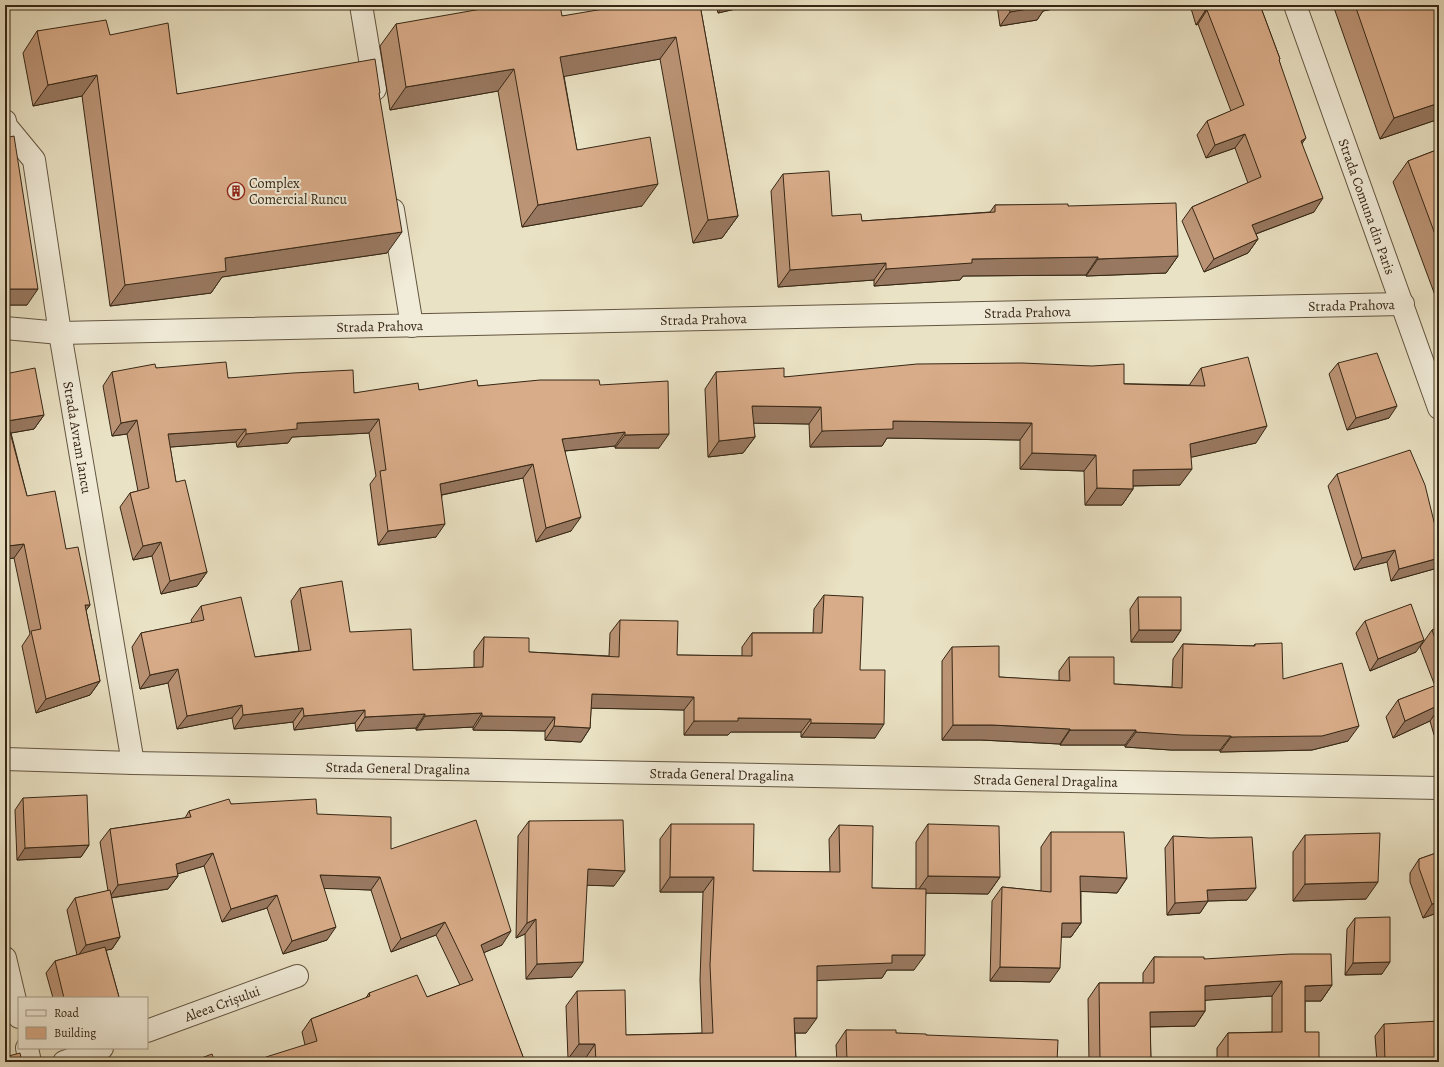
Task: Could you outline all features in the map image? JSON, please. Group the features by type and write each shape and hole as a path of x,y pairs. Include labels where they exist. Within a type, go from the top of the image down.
{"street":[{"path":"362,5 377,107"},
{"name":"Strada Comuna din Paris","path":"1295,5 1439,408"},
{"name":"Strada Avram Iancu","path":"5,121 6,126 34,160 60,333 133,763"},
{"path":"391,193 412,326"},
{"name":"Strada Prahova","path":"5,328 60,333 1403,304"},
{"name":"Strada General Dragalina","path":"5,759 133,763 1439,788"},
{"path":"5,958 18,1012"},
{"name":"Aleea Crișului","path":"148,1031 297,976"},
{"path":"26,1049 30,1062"},
{"path":"64,1062 99,1049"}],"building":[{"path":"504,5 560,5 562,16 627,5 700,5 738,216 708,220 676,37 560,57 577,150 650,137 658,184 538,205 514,69 406,87 396,24"},
{"path":"1009,5 1047,5 1047,6 1010,12"},
{"path":"1204,5 1260,5 1280,59 1279,60 1306,138 1301,141 1323,198 1252,225 1258,239 1214,259 1192,207 1261,177 1245,134 1215,145 1207,121 1244,105 1207,10 1205,11"},
{"path":"1355,5 1439,5 1439,103 1394,118"},
{"name":"Complex Comercial Runcu","path":"106,20 110,35 168,23 177,94 375,59 379,93 402,232 225,258 226,271 125,285 97,75 48,85 37,31"},
{"path":"14,136 38,289 8,289 5,287 5,138"},
{"path":"1439,149 1439,245 1408,161"},
{"path":"829,171 832,216 861,214 862,221 995,212 995,205 1068,204 1068,206 1176,203 1178,256 1098,259 1098,257 972,259 972,263 886,269 886,263 790,270 783,174"},
{"path":"1377,353 1397,406 1356,418 1338,363"},
{"path":"1248,357 1267,426 1190,444 1192,469 1133,470 1133,489 1097,488 1096,455 1032,453 1032,423 893,421 893,429 822,431 821,407 752,406 755,437 719,441 716,372 784,368 784,377 917,364 1022,363 1092,366 1124,364 1124,384 1205,386 1201,368"},
{"path":"226,362 228,378 353,370 354,393 418,383 419,390 477,380 478,386 540,380 599,380 600,385 668,381 669,434 625,435 625,432 562,439 581,517 546,528 533,464 440,484 445,524 388,531 380,471 386,470 379,419 297,423 297,429 246,434 246,429 168,434 176,482 185,480 207,572 170,581 161,542 143,546 130,493 149,488 137,420 121,423 112,372 155,364 156,368"},
{"path":"35,368 44,415 7,421 27,496 55,491 66,549 78,547 90,605 85,605 100,681 46,699 31,631 41,629 24,544 8,546 5,533 5,374"},
{"path":"1410,450 1425,485 1439,542 1439,558 1399,569 1395,550 1362,558 1337,474"},
{"path":"342,581 350,632 411,629 413,670 483,667 484,637 529,638 529,652 619,657 620,620 678,621 677,655 752,656 752,633 822,633 824,595 863,597 860,670 885,670 884,724 811,723 811,719 738,718 738,721 694,721 694,697 592,694 590,728 554,726 555,717 482,716 482,713 365,717 365,710 304,716 303,708 243,715 242,705 187,716 178,669 150,675 141,633 204,620 201,606 241,597 255,657 311,650 300,588"},
{"path":"1138,597 1181,597 1181,630 1139,630"},
{"path":"1411,604 1424,640 1378,659 1365,621"},
{"path":"1439,627 1439,649 1432,630"},
{"path":"1282,643 1283,679 1342,663 1359,726 1322,736 1231,737 1136,732 1136,730 1070,730 992,725 953,725 952,647 999,646 999,677 1070,681 1069,657 1114,657 1114,684 1182,688 1183,644 1255,646 1255,644"},
{"path":"1439,684 1439,705 1405,721 1398,700"},
{"path":"87,795 89,845 25,848 23,798"},
{"path":"229,799 231,804 316,799 317,814 391,817 391,849 476,820 511,931 481,945 525,1062 268,1062 266,1057 317,1041 311,1019 370,996 369,993 417,975 427,997 473,980 445,922 401,939 380,877 320,875 336,927 292,941 277,895 231,909 213,853 176,864 178,876 118,885 110,829 191,817 189,811"},
{"path":"623,820 625,871 588,869 583,962 537,964 536,919 527,923 529,821"},
{"path":"671,824 754,824 753,871 840,872 839,825 873,826 872,888 926,889 925,955 892,955 892,963 817,966 817,1018 794,1018 796,1062 596,1062 595,1044 579,1044 577,991 625,990 626,1035 713,1033 710,965 714,877 670,877"},
{"path":"928,824 999,826 1000,877 928,876"},
{"path":"1051,832 1124,832 1127,878 1080,876 1081,923 1062,923 1060,968 1000,967 1002,887 1051,892"},
{"path":"1380,833 1378,882 1305,884 1305,835"},
{"path":"1173,836 1210,838 1252,837 1256,888 1207,890 1208,901 1175,903"},
{"path":"1439,852 1439,902 1432,904 1419,868 1419,859"},
{"path":"110,890 120,937 86,945 75,898"},
{"path":"1390,917 1390,962 1353,963 1355,918"},
{"path":"105,947 119,997 64,997 55,961"},
{"path":"1291,954 1331,954 1332,985 1305,986 1305,1032 1319,1032 1319,1062 1228,1062 1228,1033 1282,1032 1282,981 1205,986 1205,1011 1150,1012 1151,1062 1100,1062 1099,983 1154,983 1154,957 1204,957 1204,959"},
{"path":"1439,1021 1439,1062 1385,1062 1384,1024"},
{"path":"846,1030 896,1030 896,1033 926,1035 1058,1040 1057,1062 847,1062"},
{"path":"20,1053 22,1062 5,1062 5,1057"},
{"path":"212,1054 215,1062 191,1062"}],"place":[{"name":"Complex Comercial Runcu","path":"236,191"}]}
